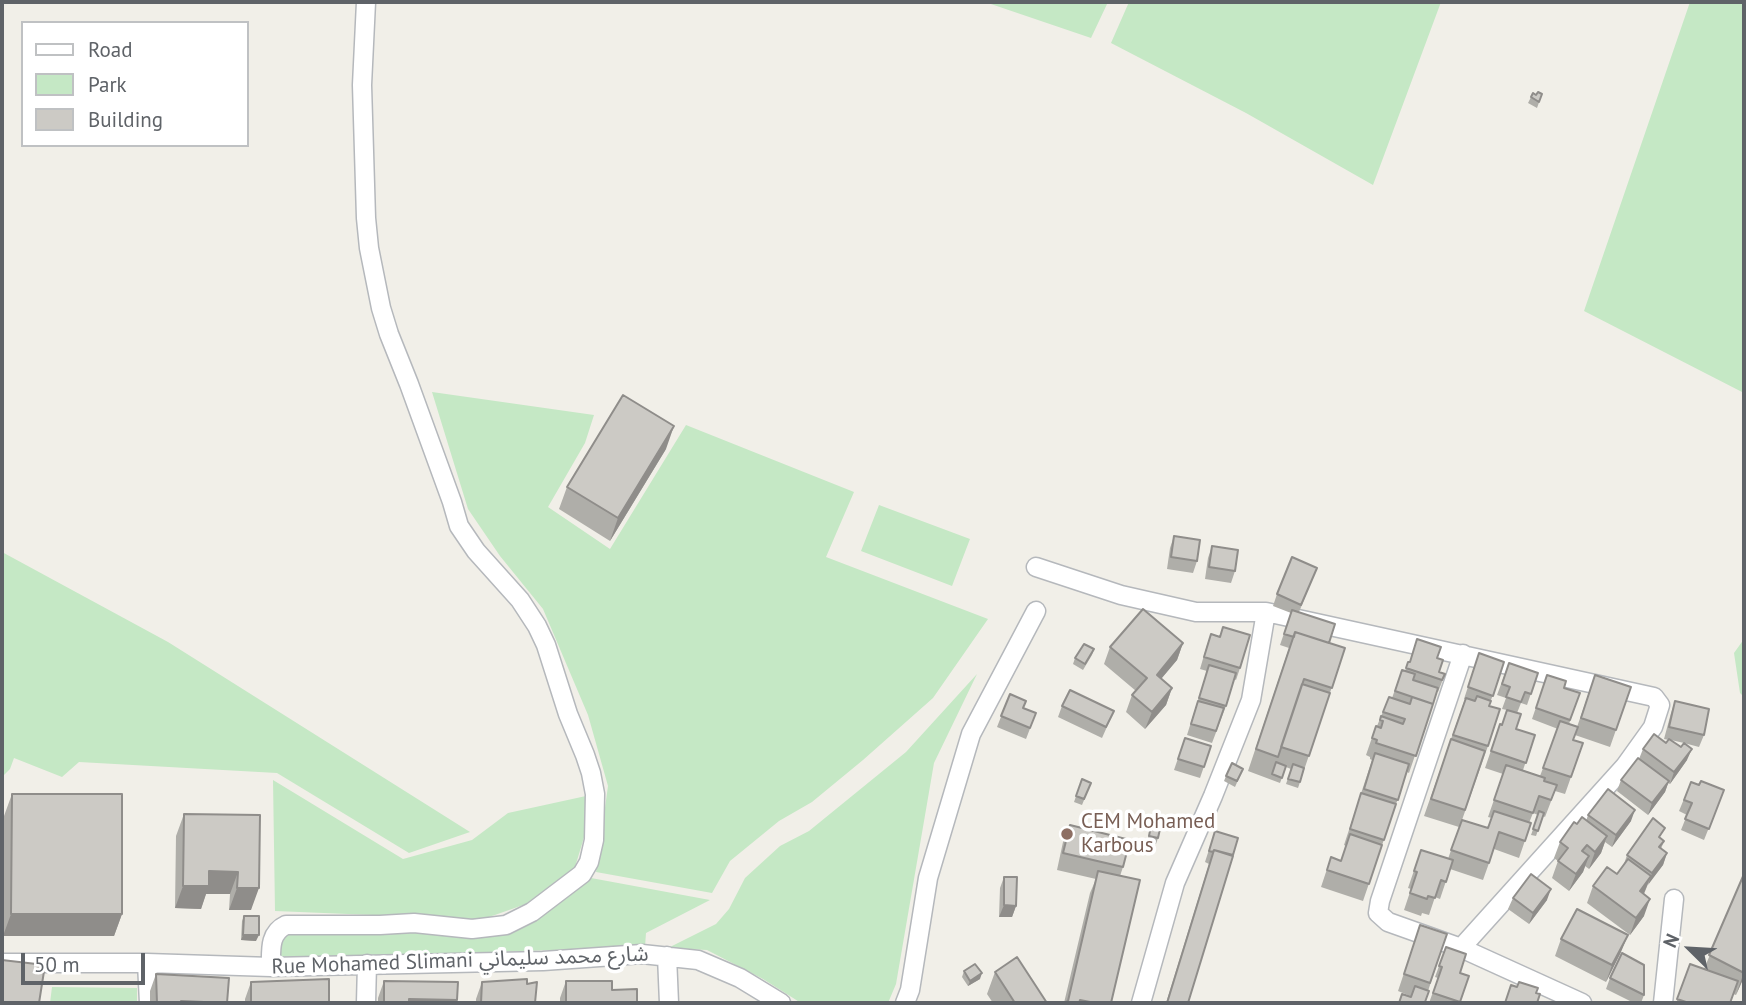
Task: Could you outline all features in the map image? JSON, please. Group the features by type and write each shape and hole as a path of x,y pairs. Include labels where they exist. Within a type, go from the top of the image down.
{"street":[{"path":"271,967 272,939 277,930 286,925 423,923 472,929 506,925 532,912 582,874 589,862 594,840 595,794 591,773 568,715 546,645 520,600 475,551 459,526 381,308 366,218 362,85 366,2"},
{"path":"1036,566 1121,595 1196,612 1266,611 1654,697 1660,705 1653,727 1625,766 1461,948"},
{"path":"905,1003 910,990 928,878 971,734 1036,611"},
{"path":"1141,1003 1175,883 1251,700 1266,611"},
{"path":"1463,654 1378,913 1388,922 1461,948 1583,1003"},
{"path":"1663,1003 1674,899"},
{"name":"Rue Mohamed Slimani شارع محمد سليماني","path":"2,963 148,963 271,967 543,961 642,954 698,960 740,978 781,1003"},
{"path":"667,956 669,1003"},
{"path":"148,963 149,1003"},
{"path":"366,1003 367,964"}],"green space":[{"path":"985,2 1108,2 1091,38"},
{"path":"1129,2 1441,2 1373,185 1246,113 1111,43"},
{"path":"1690,2 1744,2 1744,393 1584,311"},
{"path":"432,392 594,415 585,443 548,507 610,549 686,425 854,492 826,557 988,619 933,698 812,802 779,821 730,861 712,893 596,872 608,786 588,715 543,609 500,556 468,509"},
{"path":"879,505 970,539 952,586 861,551"},
{"path":"2,552 168,642 470,832 409,853 277,773 79,762 62,777 14,758 10,769 2,777"},
{"path":"1744,639 1744,697 1740,693 1734,653"},
{"path":"977,674 934,763 896,984 888,1003 801,1003 763,979 707,950 668,948 716,924 729,909 745,878 780,846 809,831 906,752"},
{"path":"273,780 403,859 472,840 508,813 586,796 589,821 575,867 526,904 475,922 275,911"},
{"path":"591,878 710,900 646,933 645,947 277,959 283,932 422,930 503,935 567,898"},
{"path":"52,987 137,988 137,1003 50,1003"}],"building":[{"path":"1538,92 1542,94 1539,102 1531,97"},
{"path":"623,395 674,426 618,518 567,487"},
{"path":"1174,536 1200,540 1197,561 1171,557"},
{"path":"1212,546 1238,550 1235,571 1209,567"},
{"path":"1292,557 1317,568 1301,605 1277,594"},
{"path":"1143,609 1183,643 1157,675 1172,688 1152,712 1132,695 1147,678 1110,647"},
{"path":"1292,610 1335,624 1329,643 1295,632 1294,637 1284,634"},
{"path":"1223,627 1250,635 1240,668 1204,657 1211,634 1220,637"},
{"path":"1295,632 1345,648 1332,688 1304,679 1278,757 1256,749"},
{"path":"1417,639 1441,647 1437,658 1443,660 1439,672 1445,674 1442,680 1406,668"},
{"path":"1084,644 1094,649 1085,664 1075,658"},
{"path":"1479,653 1504,662 1493,696 1468,687"},
{"path":"1509,663 1538,673 1531,694 1525,692 1521,702 1506,697 1510,687 1502,684"},
{"path":"1209,665 1236,673 1226,706 1199,698"},
{"path":"1402,670 1415,674 1413,680 1438,688 1433,704 1395,691"},
{"path":"1547,675 1566,681 1564,688 1580,693 1570,720 1536,708"},
{"path":"1595,675 1631,687 1616,730 1581,718"},
{"path":"1302,684 1330,693 1309,756 1281,747"},
{"path":"1070,690 1114,711 1106,727 1062,706"},
{"path":"1010,694 1026,701 1023,708 1036,713 1030,728 1001,716"},
{"path":"1477,696 1491,701 1489,706 1500,709 1488,746 1453,735 1466,698 1475,701"},
{"path":"1389,697 1410,704 1412,697 1433,704 1416,756 1376,743 1377,740 1372,738 1376,726 1381,728 1381,716 1403,724 1405,719 1383,712"},
{"path":"1198,701 1224,708 1216,731 1191,724"},
{"path":"1675,701 1709,709 1704,735 1669,727"},
{"path":"1507,710 1521,714 1516,729 1535,735 1526,763 1491,751"},
{"path":"1560,721 1578,727 1573,740 1583,743 1571,777 1543,768"},
{"path":"1654,734 1666,743 1669,739 1681,747 1684,743 1692,749 1674,772 1643,749"},
{"path":"1185,738 1211,746 1204,767 1178,759"},
{"path":"1451,739 1485,751 1465,810 1431,799"},
{"path":"1375,753 1409,764 1398,800 1364,789"},
{"path":"1638,758 1669,781 1652,803 1621,780"},
{"path":"1276,762 1286,766 1282,778 1272,774"},
{"path":"1232,763 1243,769 1237,781 1226,776"},
{"path":"1293,764 1304,768 1300,782 1288,779"},
{"path":"1506,765 1545,778 1544,781 1557,785 1551,800 1539,796 1533,813 1494,800"},
{"path":"1082,779 1091,783 1084,799 1076,796"},
{"path":"1701,781 1724,790 1709,829 1685,819 1692,803 1684,800 1691,782 1699,785"},
{"path":"1608,789 1635,810 1616,835 1588,815"},
{"path":"1361,793 1396,804 1384,840 1350,829"},
{"path":"12,794 122,794 122,914 11,914"},
{"path":"1494,811 1531,823 1525,841 1499,832 1489,863 1451,850 1462,820 1488,828"},
{"path":"1539,811 1544,813 1538,831 1533,829"},
{"path":"184,814 260,815 259,888 237,888 238,872 209,871 209,886 183,886"},
{"path":"1582,817 1607,836 1595,852 1587,845 1582,851 1589,856 1576,874 1558,861 1568,848 1560,842 1574,822 1577,824"},
{"path":"1653,818 1665,828 1659,837 1664,841 1659,847 1667,853 1652,873 1627,855"},
{"path":"1070,825 1130,840 1123,867 1063,853"},
{"path":"1151,826 1160,829 1158,838 1149,836"},
{"path":"1215,831 1238,838 1233,855 1209,851"},
{"path":"1350,834 1382,845 1369,884 1327,870 1331,857 1341,861"},
{"path":"1214,850 1233,856 1188,1003 1167,1003"},
{"path":"1421,850 1453,860 1446,882 1441,880 1435,898 1428,896 1427,899 1410,893"},
{"path":"1628,859 1651,876 1640,891 1650,899 1636,918 1593,886 1607,867 1617,874"},
{"path":"1098,871 1140,880 1111,1003 1080,1000 1079,1003 1064,1003 1068,1001"},
{"path":"1531,874 1551,889 1533,913 1513,898"},
{"path":"1744,874 1744,973 1709,955"},
{"path":"1004,877 1017,877 1016,906 1004,905"},
{"path":"1577,909 1628,935 1612,965 1561,939"},
{"path":"244,916 259,916 259,935 243,935"},
{"path":"1420,925 1447,934 1430,983 1404,974"},
{"path":"1446,947 1466,954 1460,973 1469,976 1460,1002 1433,993"},
{"path":"1622,953 1644,965 1644,995 1610,978"},
{"path":"1017,957 1047,1003 1015,1003 995,972"},
{"path":"2,960 45,965 39,1003 2,1003"},
{"path":"975,964 982,973 970,981 964,971"},
{"path":"1690,964 1738,981 1730,1003 1689,1003 1677,999"},
{"path":"156,974 229,978 227,1003 157,1003"},
{"path":"329,979 329,1003 251,1003 251,982"},
{"path":"527,979 527,984 537,982 535,1003 481,1003 482,982"},
{"path":"384,981 458,982 457,1000 409,999 409,1003 384,1003"},
{"path":"566,981 612,981 612,990 637,989 637,1003 566,1003"},
{"path":"1519,982 1538,988 1536,993 1540,994 1537,1003 1505,1003 1511,985 1517,987"},
{"path":"1415,986 1429,991 1425,1002 1429,1003 1399,1003 1402,994 1411,997"}],"place":[{"name":"CEM Mohamed Karbous","path":"1067,834"}]}
